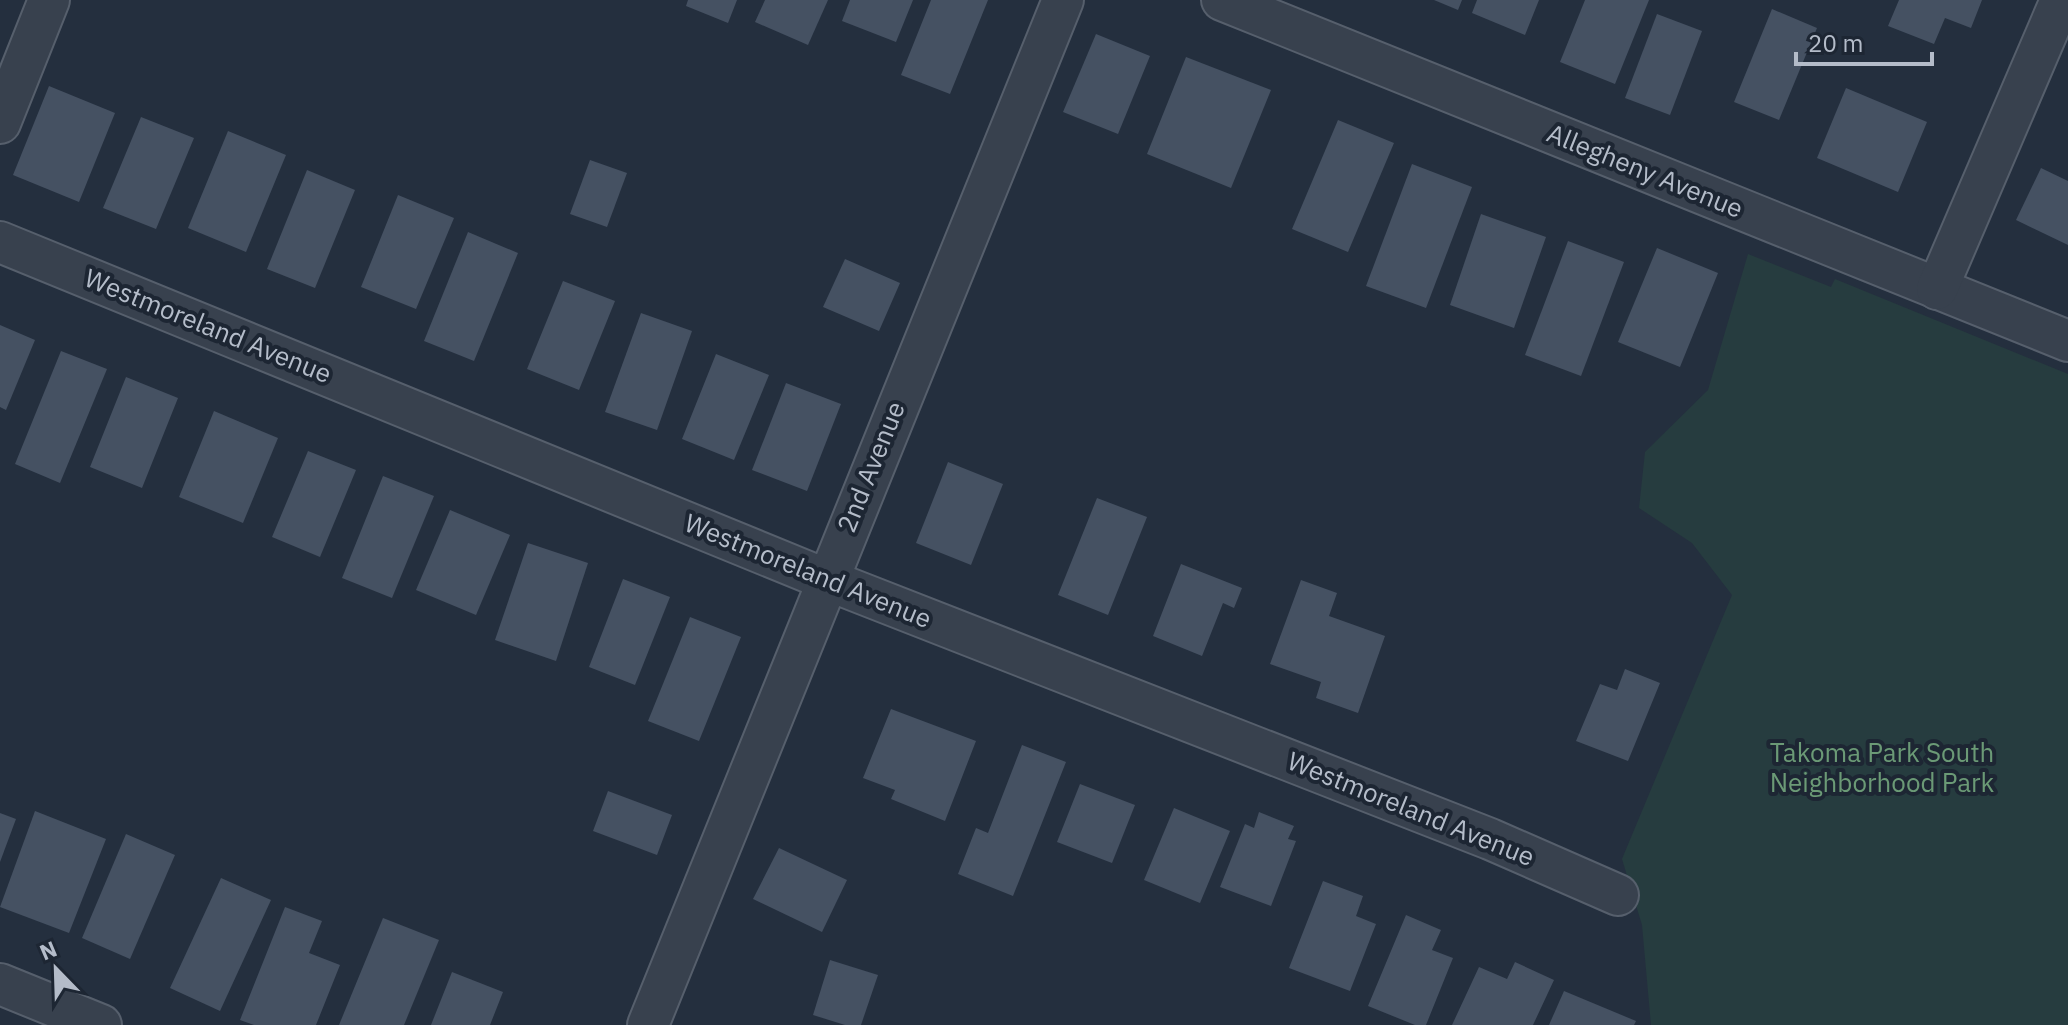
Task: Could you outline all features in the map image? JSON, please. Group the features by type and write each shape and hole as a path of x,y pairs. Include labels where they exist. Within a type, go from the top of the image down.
{"street":[{"path":"0,123 49,0"},
{"name":"2nd Avenue","path":"648,1025 825,579 1063,0"},
{"name":"Allegheny Avenue","path":"1222,0 2068,341"},
{"path":"1937,289 2061,0"},
{"name":"Westmoreland Avenue","path":"0,242 825,579 1490,839 1618,895"},
{"path":"0,984 101,1025"}],"green space":[{"name":"Takoma Park South Neighborhood Park","path":"1748,254 1831,287 1835,279 2068,374 2068,1025 1651,1025 1642,925 1622,859 1732,595 1692,543 1639,508 1645,452 1708,390"}],"building":[{"path":"688,0 737,0 728,23 686,6"},
{"path":"765,0 828,0 808,45 755,22"},
{"path":"850,0 913,0 896,42 842,21"},
{"path":"931,0 988,0 950,94 901,75"},
{"path":"1434,0 1462,0 1458,10"},
{"path":"1477,0 1539,0 1525,35 1472,13"},
{"path":"1585,0 1649,0 1615,84 1560,62"},
{"path":"1899,0 1982,0 1971,28 1945,18 1934,44 1888,26"},
{"path":"1772,9 1817,28 1779,120 1734,102"},
{"path":"1657,14 1702,31 1670,115 1625,98"},
{"path":"1096,34 1150,56 1118,134 1063,112"},
{"path":"1186,57 1271,90 1231,188 1147,154"},
{"path":"49,86 115,113 79,202 13,175"},
{"path":"1846,88 1927,122 1898,192 1817,158"},
{"path":"141,117 194,138 156,229 103,208"},
{"path":"1338,120 1394,143 1348,252 1292,229"},
{"path":"228,131 286,155 246,252 188,228"},
{"path":"590,160 627,173 607,227 570,214"},
{"path":"1412,164 1472,187 1426,308 1366,286"},
{"path":"2041,168 2068,181 2068,245 2016,220"},
{"path":"307,170 355,190 315,288 267,269"},
{"path":"398,195 454,218 416,309 361,287"},
{"path":"1481,214 1546,237 1514,328 1450,305"},
{"path":"468,232 518,253 474,361 424,341"},
{"path":"1568,241 1624,262 1581,376 1525,355"},
{"path":"1657,248 1718,273 1680,367 1618,342"},
{"path":"845,259 900,283 879,331 823,307"},
{"path":"563,281 615,301 579,390 527,369"},
{"path":"641,313 692,331 657,430 605,412"},
{"path":"0,325 35,340 6,410 0,407"},
{"path":"61,351 107,369 60,483 15,464"},
{"path":"716,354 769,375 734,460 682,439"},
{"path":"126,377 178,398 142,488 90,467"},
{"path":"786,383 841,404 807,491 752,470"},
{"path":"214,411 278,438 243,523 179,497"},
{"path":"308,451 356,470 320,557 272,537"},
{"path":"948,462 1003,484 971,565 916,543"},
{"path":"383,476 434,496 392,598 342,578"},
{"path":"1097,498 1147,517 1108,615 1058,595"},
{"path":"450,510 510,535 476,615 416,590"},
{"path":"528,543 588,563 556,661 495,640"},
{"path":"1181,564 1242,588 1234,608 1223,603 1202,656 1153,636"},
{"path":"623,579 670,597 635,685 589,667"},
{"path":"1301,580 1337,593 1329,616 1385,636 1358,713 1316,698 1321,682 1270,664"},
{"path":"690,617 741,637 699,741 648,721"},
{"path":"1625,669 1660,683 1628,761 1576,741 1600,684 1617,690"},
{"path":"891,709 976,741 945,821 891,799 895,790 863,778"},
{"path":"1022,745 1066,762 1013,896 958,874 976,828 988,833"},
{"path":"1080,784 1135,805 1112,863 1057,842"},
{"path":"608,791 672,815 657,855 593,831"},
{"path":"1174,808 1230,831 1200,903 1144,880"},
{"path":"35,811 106,839 69,933 0,907"},
{"path":"1259,812 1294,826 1288,839 1296,841 1271,906 1220,887 1245,824 1254,828"},
{"path":"0,813 16,819 0,862"},
{"path":"126,834 175,855 130,959 82,938"},
{"path":"779,848 847,880 822,932 753,899"},
{"path":"221,878 271,900 220,1011 170,988"},
{"path":"1323,881 1363,896 1356,916 1376,924 1350,991 1289,968"},
{"path":"285,907 322,921 309,953 340,965 316,1025 254,1025 240,1020"},
{"path":"1406,915 1441,930 1432,950 1453,958 1426,1025 1415,1025 1368,1006"},
{"path":"383,918 439,940 404,1025 339,1025"},
{"path":"830,960 878,975 861,1025 845,1025 813,1015"},
{"path":"1515,962 1554,980 1533,1025 1452,1025 1479,967 1507,979"},
{"path":"452,972 503,992 490,1025 431,1025"},
{"path":"1564,991 1636,1021 1634,1025 1549,1025"}]}
